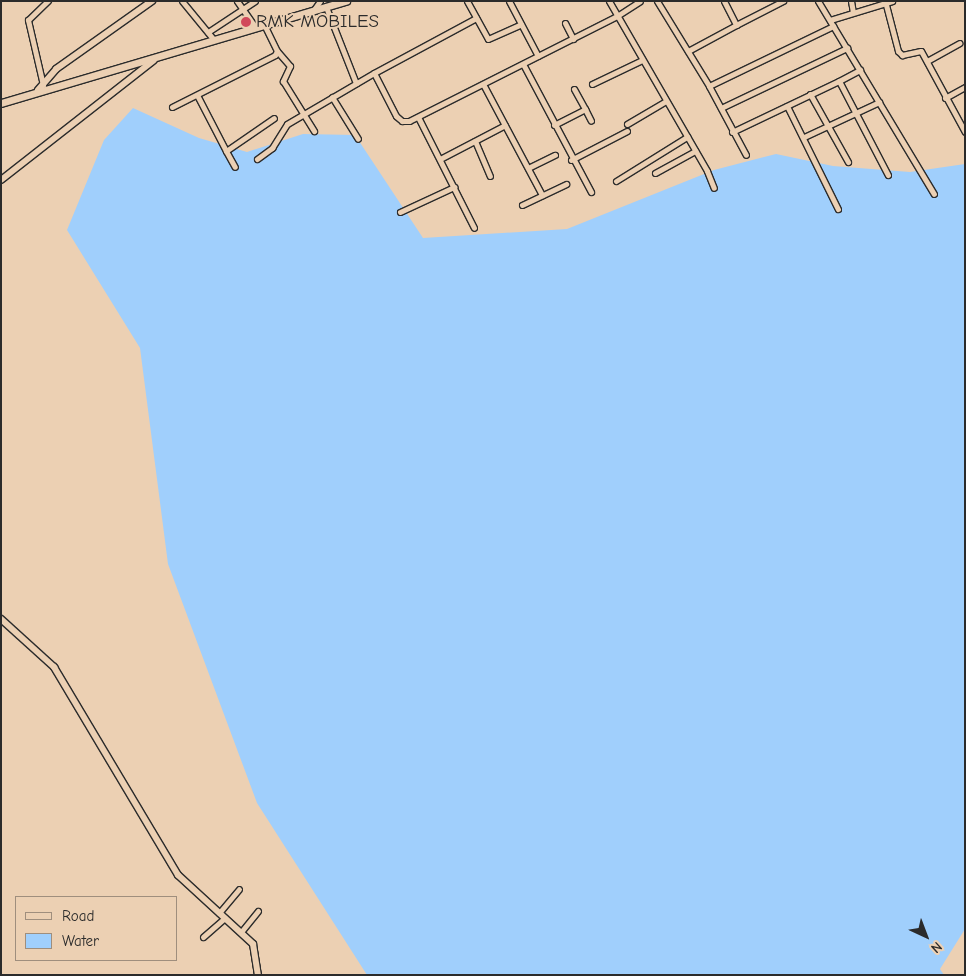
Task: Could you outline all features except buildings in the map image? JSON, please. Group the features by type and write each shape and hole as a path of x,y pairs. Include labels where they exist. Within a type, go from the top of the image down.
{"main road":[{"path":"1,103 41,88 154,60 264,24 346,1"}],"street":[{"path":"41,88 28,20 48,1"},
{"path":"41,88 56,69 152,1"},
{"path":"182,1 214,40"},
{"path":"236,1 255,27"},
{"path":"208,32 256,1"},
{"path":"313,11 320,1"},
{"path":"467,1 490,40 521,24"},
{"path":"509,1 538,56"},
{"path":"609,1 695,150 714,188"},
{"path":"374,73 396,116 402,121 418,117 573,39 617,16 640,1"},
{"path":"724,1 736,25"},
{"path":"688,51 783,1"},
{"path":"818,1 934,194"},
{"path":"851,1 853,12"},
{"path":"830,20 892,1"},
{"path":"659,2 710,86 732,132 746,155"},
{"path":"885,2 900,54 917,50 927,60 945,98 965,132"},
{"path":"326,7 356,83"},
{"path":"257,159 272,148 286,124 303,113 476,18"},
{"path":"565,23 573,39"},
{"path":"264,24 277,51 290,66 283,81 314,131"},
{"path":"710,86 833,26"},
{"path":"927,60 959,43"},
{"path":"721,108 847,48"},
{"path":"172,107 273,56 277,51"},
{"path":"1,180 154,60"},
{"path":"592,84 642,60"},
{"path":"523,64 571,160 591,192"},
{"path":"732,132 860,70"},
{"path":"839,81 888,175"},
{"path":"483,84 542,195"},
{"path":"945,98 965,87"},
{"path":"574,89 591,121"},
{"path":"810,94 848,162"},
{"path":"197,95 235,167"},
{"path":"332,97 358,139"},
{"path":"627,124 666,101"},
{"path":"804,137 879,102"},
{"path":"787,106 838,209"},
{"path":"554,125 585,109"},
{"path":"418,117 474,228"},
{"path":"226,151 274,118"},
{"path":"440,159 505,125"},
{"path":"571,160 627,131"},
{"path":"616,181 687,137"},
{"path":"475,140 490,176"},
{"path":"655,173 695,150"},
{"path":"528,168 555,155"},
{"path":"522,205 566,184"},
{"path":"400,212 454,187"},
{"path":"1,619 54,667 178,874 255,948 258,975"},
{"path":"219,912 238,889"},
{"path":"240,932 258,911"},
{"path":"203,937 225,918"}],"water":[{"path":"133,108 199,138 247,152 303,134 355,135 423,238 567,229 714,170 776,154 833,166 910,172 965,164 965,929 940,969 944,975 367,975 257,803 168,564 140,348 67,230 104,140"}],"place":[{"name":"RMK MOBILES","path":"246,22"}]}
